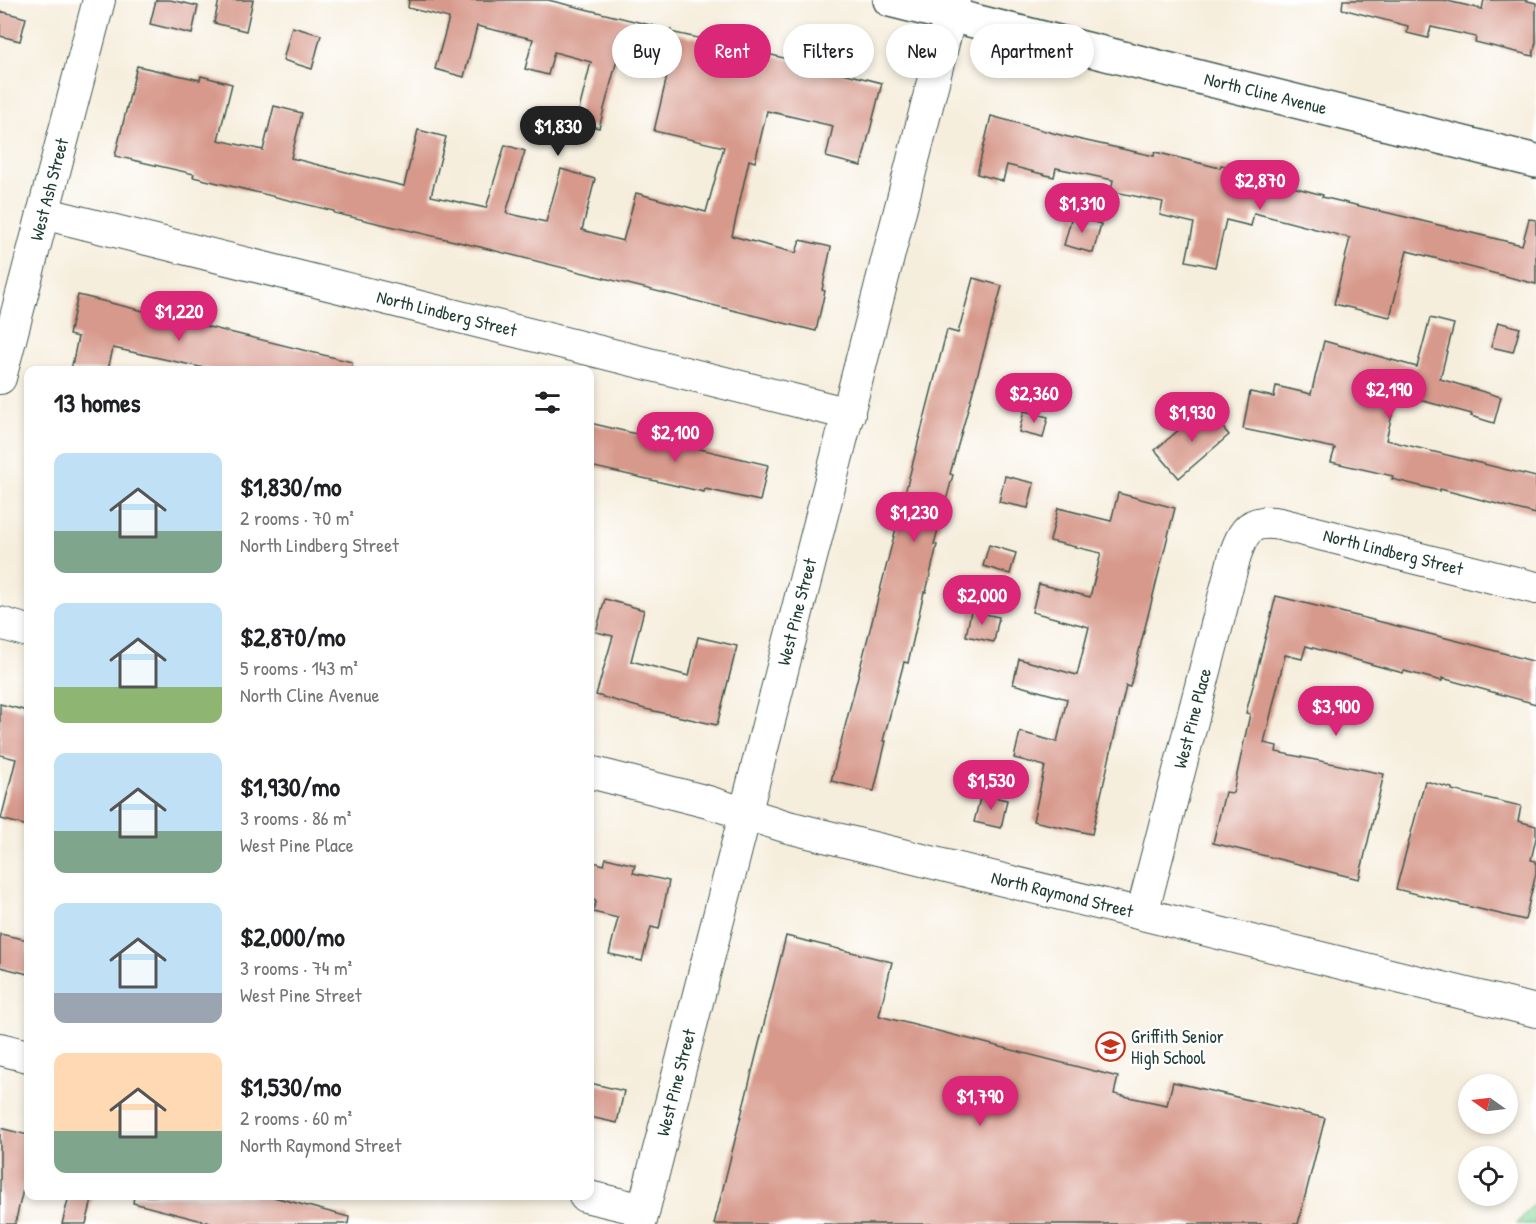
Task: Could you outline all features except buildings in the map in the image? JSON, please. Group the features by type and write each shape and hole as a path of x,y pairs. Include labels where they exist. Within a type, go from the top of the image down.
{"street":[{"name":"West Ash Street","path":"0,378 99,0"},
{"name":"North Cline Avenue","path":"890,0 952,8 1536,160"},
{"name":"West Pine Street","path":"642,1217 952,8"},
{"name":"North Lindberg Street","path":"43,213 849,414"},
{"name":"North Lindberg Street","path":"1252,525 1260,522 1280,524 1536,588"},
{"name":"West Pine Place","path":"1142,914 1235,555 1245,531 1252,525"},
{"path":"0,624 24,630"},
{"name":"North Raymond Street","path":"594,773 708,802 788,827 1536,1011"},
{"path":"0,1049 24,1055"},
{"path":"594,1199 642,1217"}],"green space":[{"path":"1536,1201 1536,1224 1517,1224"}],"place":[{"name":"Griffith Senior High School","path":"1110,1047"}]}
